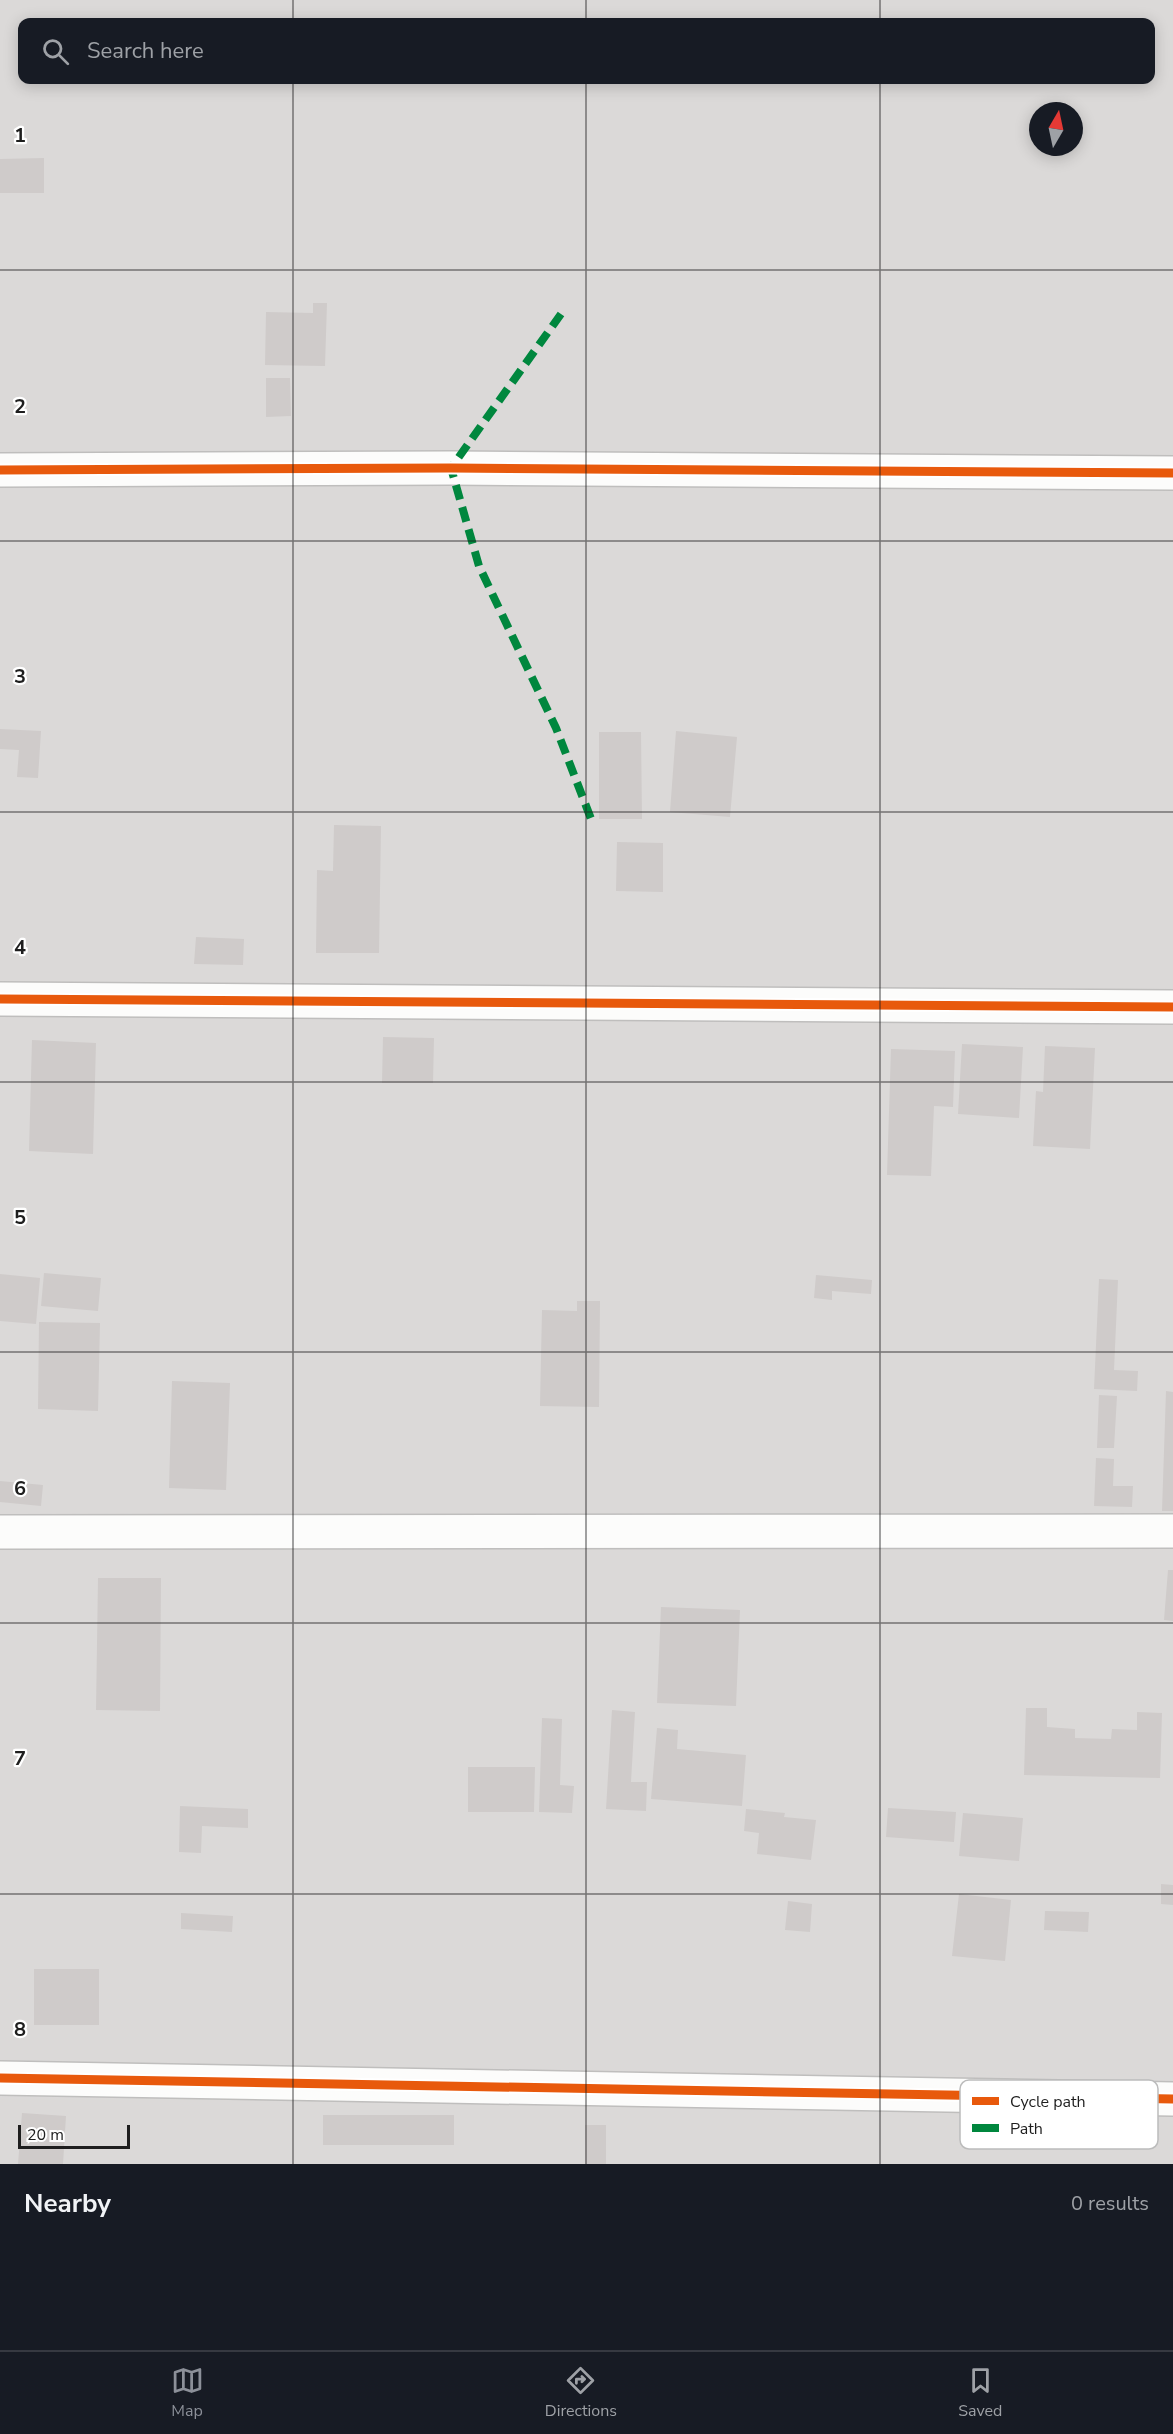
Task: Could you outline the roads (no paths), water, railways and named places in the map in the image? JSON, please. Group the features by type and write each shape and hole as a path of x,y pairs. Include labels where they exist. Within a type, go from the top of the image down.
{"street":[{"path":"0,470 463,468 1173,473"},
{"path":"0,999 1173,1007"},
{"path":"0,1532 1173,1531"},
{"path":"0,2078 960,2095"},
{"path":"1158,2099 1173,2099"}]}
